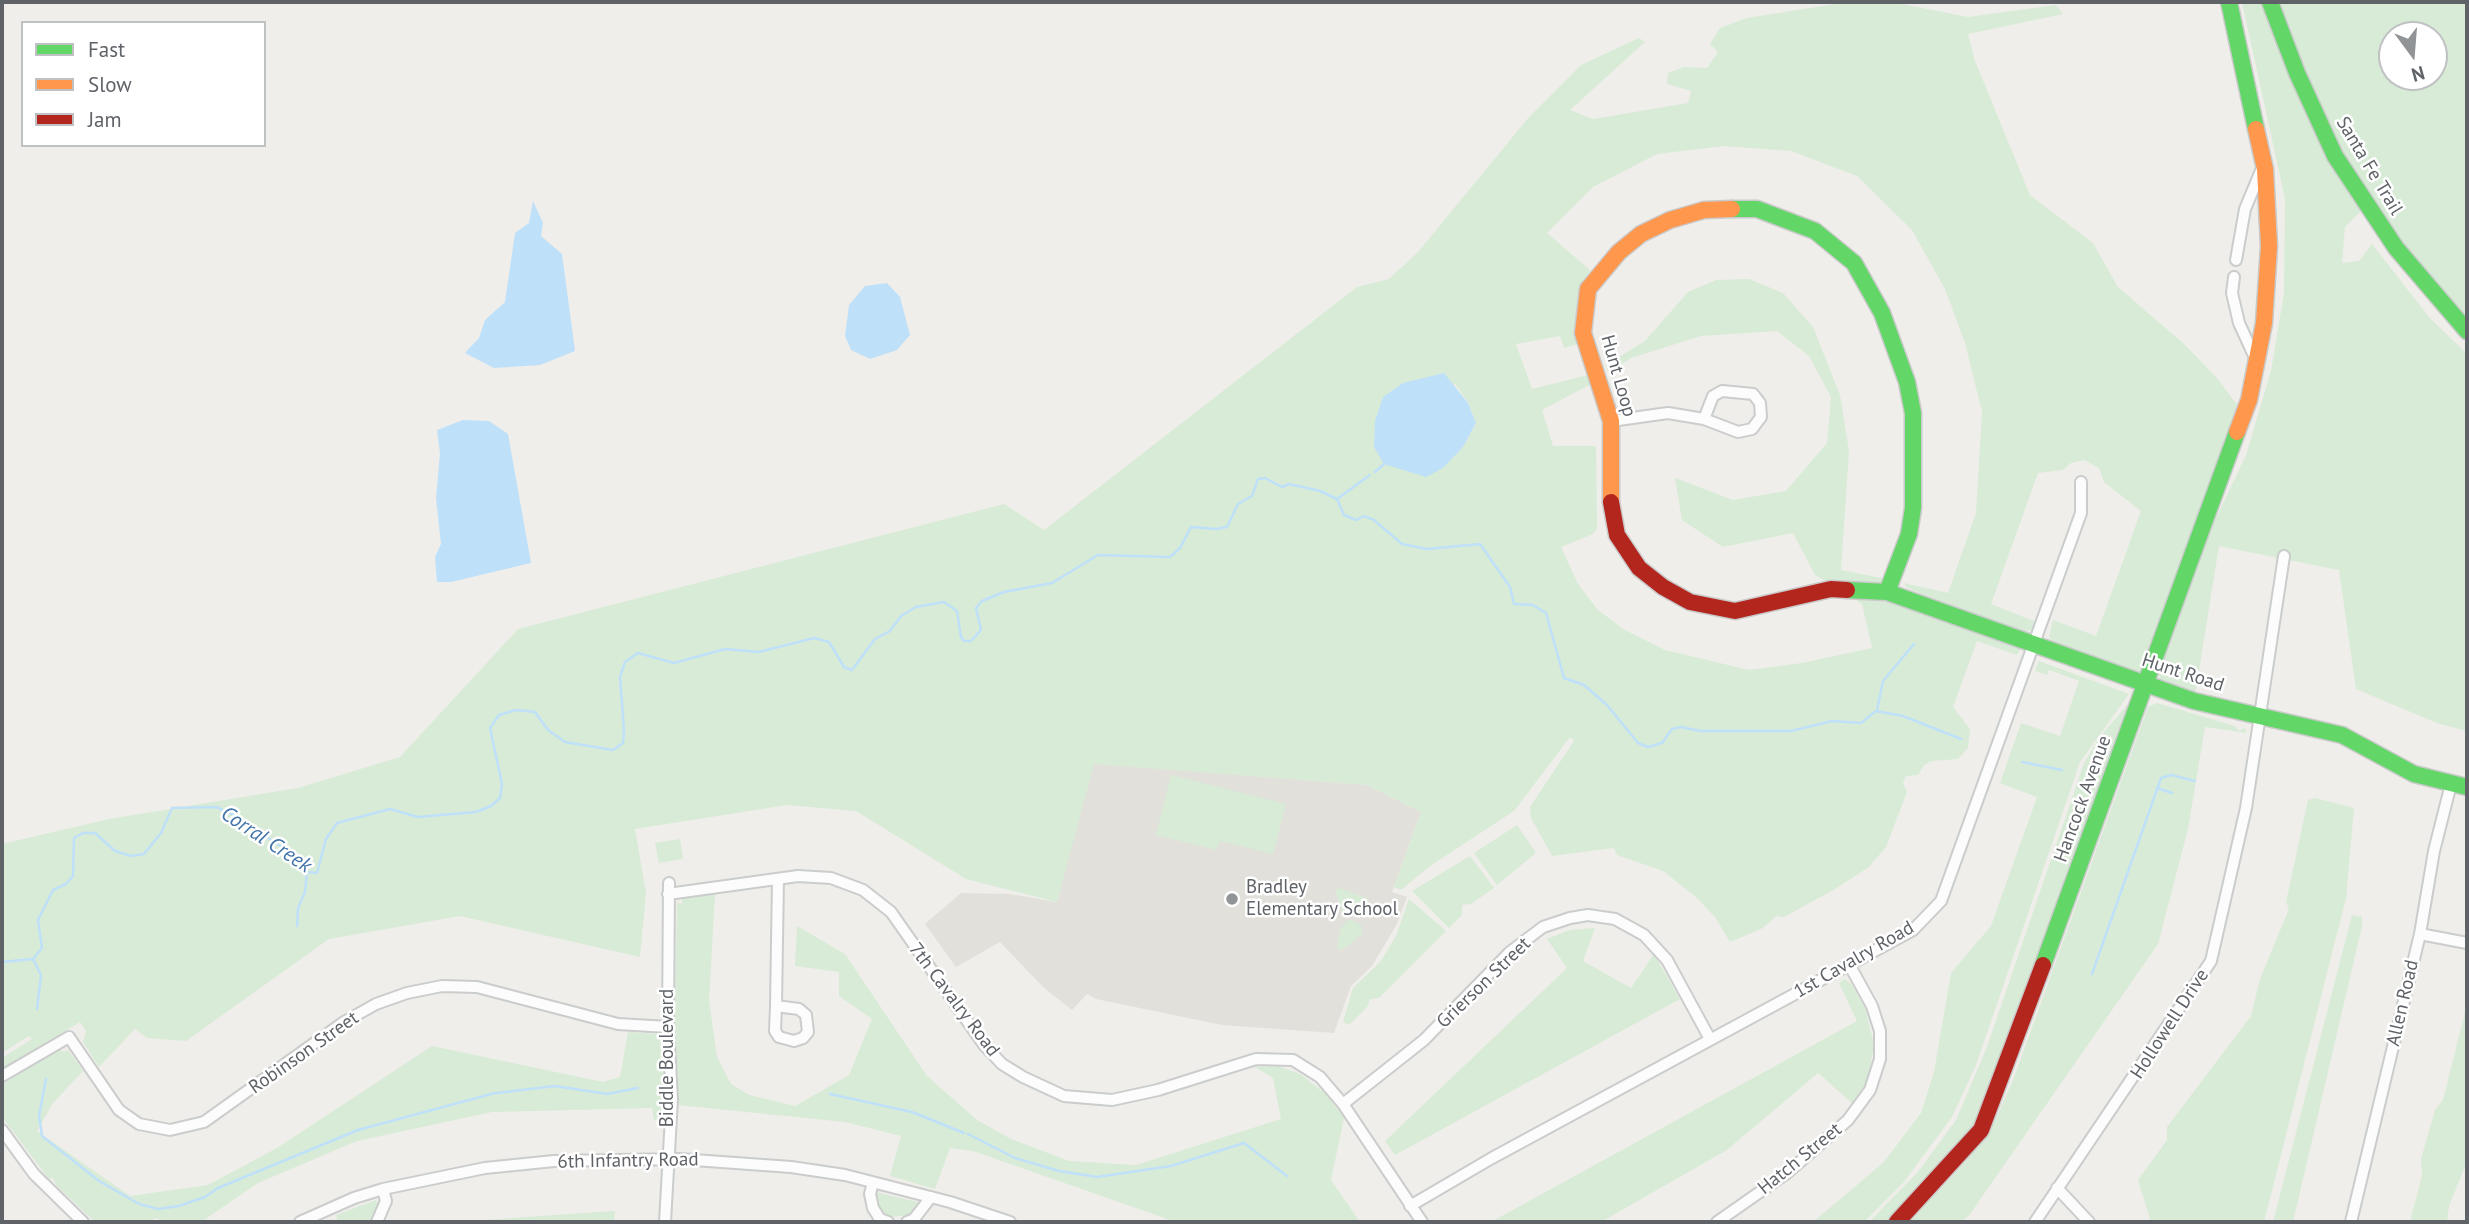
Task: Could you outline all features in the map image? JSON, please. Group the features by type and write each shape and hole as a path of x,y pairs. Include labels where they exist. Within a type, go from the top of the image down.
{"street":[{"name":"Hancock Avenue","path":"1897,1222 1981,1130 2148,684 2249,400 2264,323 2269,246 2264,164 2229,2"},
{"name":"Santa Fe Trail","path":"2270,2 2310,106 2335,156 2396,248 2467,331"},
{"path":"2236,260 2245,209 2264,164"},
{"name":"Hunt Loop","path":"1757,209 1815,231 1854,264 1870,288 1907,382 1915,445 1913,508 1909,534 1887,592 1831,589 1735,611 1690,602 1663,587 1639,568 1617,535 1610,495 1611,421 1583,333 1583,313 1588,289 1619,252 1642,234 1670,220 1704,210 1757,209"},
{"path":"2234,276 2232,293 2239,323 2257,362"},
{"path":"1611,421 1668,412 1704,419 1738,432 1752,429 1761,417 1760,402 1753,394 1738,390 1722,391 1713,396 1704,419"},
{"name":"1st Cavalry Road","path":"1410,1206 1913,930 1941,901 2081,513 2081,482"},
{"name":"Hollowell Drive","path":"2035,1222 2211,961 2246,808 2284,556"},
{"name":"Hunt Road","path":"1887,592 2194,701 2342,735 2414,774 2467,787"},
{"name":"Allen Road","path":"2351,1222 2420,934 2434,851 2451,784"},
{"name":"7th Cavalry Road","path":"669,889 798,876 831,878 863,890 891,912 984,1045 1002,1064 1043,1088 1089,1101 1112,1100 1158,1090 1256,1059 1293,1060 1320,1077 1343,1104 1422,1222"},
{"path":"776,1006 778,878"},
{"name":"Biddle Boulevard","path":"665,1222 672,1099 668,1027 669,889"},
{"name":"Grierson Street","path":"1343,1104 1398,1065 1510,953 1543,927 1570,918 1588,915 1615,919 1644,935 1667,960 1710,1039"},
{"path":"2420,934 2467,943"},
{"name":"Hatch Street","path":"1717,1222 1787,1173 1848,1120 1870,1090 1880,1059 1880,1031 1872,1006 1850,966"},
{"name":"Robinson Street","path":"2,1076 69,1037 119,1110 139,1124 170,1130 204,1122 344,1022 376,1004 407,993 442,986 477,987 618,1024 668,1027"},
{"path":"2,1130 34,1174 83,1222"},
{"name":"6th Infantry Road","path":"300,1222 321,1211 383,1189 506,1166 554,1161 667,1159 792,1167 873,1182 1010,1222"},
{"path":"873,1182 870,1194 873,1208 880,1219 888,1222"},
{"path":"2057,1188 2089,1222"},
{"path":"377,1222 386,1201 383,1189"},
{"path":"906,1222 914,1219 931,1197"},
{"path":"321,1211 328,1222"}],"shaded area":[{"name":"Bradley Elementary School","path":"1093,763 1367,785 1421,812 1392,892 1407,897 1397,924 1372,966 1351,986 1334,1033 1222,1025 1096,999 1087,994 1072,1010 1043,987 1000,942 956,967 925,924 961,893 1010,894 1057,902"}],"green space":[{"path":"1848,2 1892,2 1968,17 2056,5 2063,14 1968,34 1975,61 2030,195 2093,243 2118,287 2184,344 2217,378 2238,406 2143,670 2138,673 2053,644 2049,637 2053,620 2096,636 2141,511 2104,482 2099,468 2084,460 2071,463 2063,470 2038,473 1991,604 2036,622 2032,630 2020,632 1907,588 1904,583 1948,593 1976,513 1982,412 1965,343 1945,289 1912,230 1857,176 1791,151 1724,146 1657,154 1593,187 1547,233 1590,270 1579,290 1575,323 1578,344 1564,348 1560,336 1516,344 1532,389 1588,375 1591,384 1542,410 1553,446 1596,446 1597,528 1593,534 1561,547 1578,584 1597,609 1623,629 1665,650 1749,670 1802,663 1872,648 1862,604 1851,597 1888,601 2020,649 2017,655 1977,641 1953,707 1970,729 1968,748 1958,759 1932,761 1924,765 1918,775 1906,776 1903,783 1907,792 1886,847 1869,867 1835,889 1784,917 1776,916 1763,928 1730,942 1715,917 1696,897 1663,871 1617,855 1614,848 1552,856 1531,818 1530,807 1574,741 1570,737 1514,811 1430,866 1401,890 1394,887 1421,812 1367,785 1094,764 1057,902 966,879 856,811 787,805 635,829 646,893 640,957 460,916 329,939 186,1041 147,1038 135,1029 99,1067 83,1042 86,1031 80,1022 2,1069 2,1058 32,1039 29,1036 2,1053 2,844 109,819 298,788 400,757 518,629 1004,504 1044,530 1357,287 1389,279 1419,251 1529,117 1581,65 1639,38 1645,42 1570,110 1593,119 1688,103 1691,91 1667,84 1668,73 1684,67 1707,68 1718,52 1710,44 1720,28 1747,18","holes":["1455,384 1468,402 1476,424 1463,447 1443,468 1403,469 1384,464"]},
{"path":"2242,2 2261,2 2295,91 2361,211 2345,227 2342,263 2359,261 2372,244 2429,317 2467,354 2467,731 2437,723 2356,689 2339,570 2219,546 2195,695 2161,682 2158,672 2207,537 2246,455 2271,371 2284,293 2285,199"},
{"path":"2279,2 2467,2 2467,320 2398,237 2350,166 2303,75"},
{"path":"1749,279 1783,293 1813,327 1840,395 1849,451 1841,570 1886,579 1880,582 1829,583 1815,575 1793,533 1723,547 1682,520 1675,478 1733,500 1786,491 1827,443 1831,397 1809,356 1777,331 1701,336 1631,358 1608,373 1606,365 1645,341 1688,292 1716,280"},
{"path":"2039,661 2129,694 2080,762 1976,1065 1952,1117 1903,1183 1864,1222 1813,1222 1884,1162 1921,1113 1934,1072 1951,973 1991,926 2037,797 2000,783 2021,723 2060,736 2079,681 2049,670 2047,675 2035,671"},
{"path":"2133,698 1982,1112 1971,1129 1889,1222 1869,1222 1918,1172 1956,1120 1987,1047 2084,763 2099,738"},
{"path":"2157,703 2235,726 2239,731 2244,728 2247,733 2205,727 2188,829 2158,944 1970,1214 1962,1222 1910,1222 1966,1161 1996,1118 2013,1080 2148,707"},
{"path":"1171,775 1286,804 1273,854 1220,841 1217,850 1156,835"},
{"path":"2315,798 2354,808 2346,898 2264,1222 2151,1222 2138,1180 2167,1140 2167,1127 2251,1016 2260,979 2289,909 2286,902 2308,800"},
{"path":"1517,825 1536,853 1497,885 1474,853"},
{"path":"680,839 683,859 659,863 655,843"},
{"path":"1470,856 1494,888 1471,904 1462,905 1462,915 1449,928 1412,891"},
{"path":"1340,888 1368,899 1372,912 1367,914 1342,911 1335,891"},
{"path":"715,894 709,1001 717,1057 731,1084 749,1095 795,1106 849,1075 872,1019 839,996 839,972 795,966 797,926 845,954 927,1076 977,1120 1011,1139 1069,1161 1136,1165 1281,1119 1273,1078 1255,1067 1278,1066 1300,1074 1326,1094 1344,1118 1331,1180 1360,1222 1176,1222 973,1151 950,1148 935,1189 890,1176 901,1136 845,1122 678,1105 674,1042 677,906 678,902 682,904 682,899"},
{"path":"1409,899 1446,931 1379,998 1370,999 1367,1007 1349,1025 1343,1022 1353,988 1381,961 1396,936"},
{"path":"2352,915 2362,917 2362,926 2293,1222 2273,1222"},
{"path":"1349,919 1361,925 1362,934 1342,950 1337,948 1340,929"},
{"path":"1595,928 1583,961 1631,988 1654,954 1680,999 1395,1155 1385,1141 1567,968 1547,939 1570,930"},
{"path":"1845,979 1852,985 1865,1008 1874,1044 1868,1080 1852,1103 1818,1073 1727,1150 1601,1222 1491,1222 1857,1021 1839,983"},
{"path":"2467,1004 2467,1161 2449,1206 2447,1222 2410,1222 2422,1175 2421,1159 2435,1110 2443,1100"},
{"path":"628,1032 657,1034 657,1039 662,1040 666,1100 664,1123 654,1120 652,1108 492,1112 357,1141 258,1183 201,1222 169,1222 155,1218 150,1222 95,1222 56,1185 53,1178 49,1179 2,1117 2,1085 58,1048 64,1052 68,1050 83,1071 53,1103 37,1131 130,1196 208,1185 277,1148 432,1046 603,1082 620,1077"},
{"path":"875,1192 918,1203 908,1215 891,1217 876,1207"},
{"path":"376,1200 379,1206 371,1222 338,1222 336,1215"},
{"path":"615,1211 614,1222 458,1222 569,1214"}],"water":[{"path":"533,201 543,223 541,236 562,254 575,351 540,365 494,368 465,353 479,338 485,320 505,302 515,233 529,223"},
{"path":"887,283 900,297 910,335 897,350 870,359 851,350 845,336 849,305 865,286"},
{"path":"1444,373 1468,403 1476,423 1463,447 1443,468 1426,477 1384,464 1374,447 1375,421 1383,397 1403,383"},
{"path":"463,420 489,421 508,434 531,563 451,582 437,582 435,557 441,544 436,498 440,453 437,430"}],"waterway":[{"path":"1375,472 1384,464"},
{"path":"1337,499 1370,475"},
{"name":"Corral Creek","path":"2,962 33,959 42,948 38,920 53,890 66,884 73,876 74,838 83,833 95,833 115,851 131,856 144,854 161,833 172,808 216,807 234,815 300,859 307,872 317,873 326,839 337,823 390,809 418,817 476,812 491,806 500,798 502,784 490,728 499,715 516,710 535,712 548,730 565,742 613,750 623,743 620,677 625,662 638,653 674,663 725,649 759,652 814,638 829,642 844,667 852,670 875,639 890,631 901,616 916,607 944,602 957,611 961,637 964,641 971,641 981,630 976,608 982,601 1004,592 1052,583 1098,555 1170,557 1180,548 1191,527 1227,527 1238,504 1252,496 1258,479 1265,478 1282,487 1289,484 1320,491 1337,499 1344,515 1356,520 1364,516 1374,520 1402,544 1427,549 1480,544 1510,587 1514,604 1533,605 1546,613 1564,678 1584,685 1607,705 1638,743 1648,747 1662,743 1672,729 1681,727 1700,731 1791,731 1832,721 1861,723 1876,711 1903,716 1961,739"},
{"path":"1877,710 1883,681 1914,644"},
{"path":"2022,762 2062,770"},
{"path":"2092,974 2161,778 2171,775 2195,781"},
{"path":"2157,788 2172,793"},
{"path":"297,926 298,908 305,892 307,872"},
{"path":"33,959 41,975 37,1009"},
{"path":"46,1079 39,1116 42,1136 99,1181 139,1204 158,1209 179,1206 205,1197 218,1188 358,1130 495,1093"},
{"path":"497,1093 555,1086 607,1094 638,1088"},
{"path":"830,1094 912,1112 964,1133"},
{"path":"968,1134 1015,1158 1059,1171 1097,1177 1171,1166 1244,1143 1287,1176"}],"traffic: fast":[{"path":"2229,2 2256,129"},
{"path":"2270,2 2297,73 2335,156 2396,248 2467,331"},
{"path":"1732,209 1757,209 1815,231 1854,263 1882,313 1907,382 1913,413 1913,508 1909,534 1887,592"},
{"path":"2043,965 2237,432"},
{"path":"1847,590 1887,592 2194,701 2342,735 2414,774 2467,787"}],"traffic: slow":[{"path":"2237,432 2249,400 2264,323 2269,246 2265,169 2256,129"},
{"path":"1611,502 1611,421 1583,333 1588,289 1619,252 1641,234 1670,220 1704,210 1732,209"}],"traffic: jam":[{"path":"1611,502 1617,535 1639,568 1663,587 1690,602 1735,611 1831,589 1847,590"},
{"path":"1897,1222 1981,1130 2043,965"}],"place":[{"name":"Bradley Elementary School","path":"1232,899"}]}
